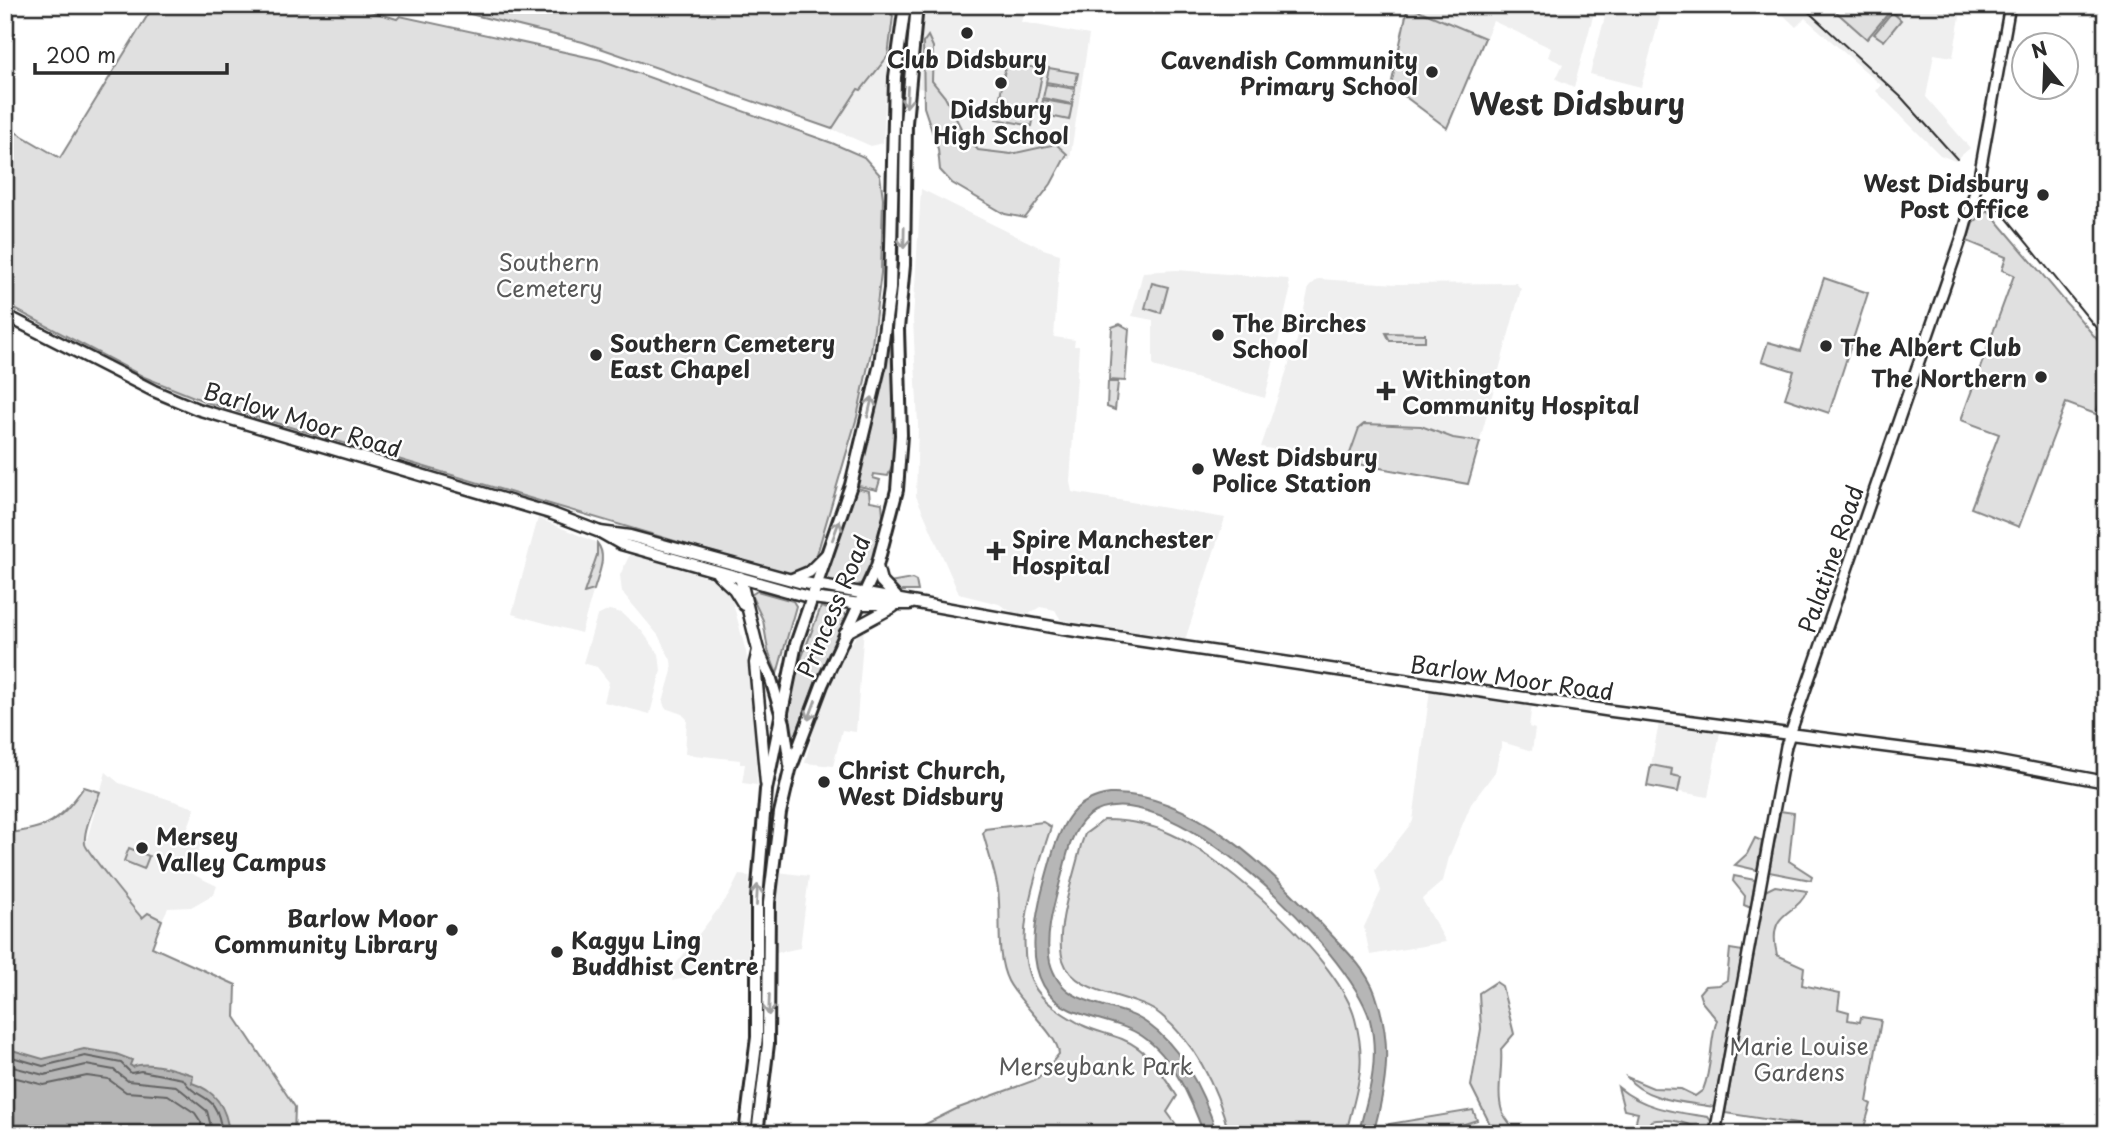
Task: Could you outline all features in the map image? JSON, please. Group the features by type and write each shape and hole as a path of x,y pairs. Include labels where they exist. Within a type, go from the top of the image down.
{"highway":[{"name":"Princess Road","path":"745,1134 757,1037 757,899 766,790 796,644 850,485 880,364 890,289 895,77 905,5"},
{"name":"Princess Road","path":"757,1134 768,1044 768,927 774,843 790,770 844,634 864,599 894,506 900,457 898,329 904,265 908,91 917,5"},
{"path":"770,676 781,712 790,770"}],"main road":[{"name":"Palatine Road","path":"1714,1134 1784,756 1964,234 1979,177 2010,8"},
{"name":"Barlow Moor Road","path":"5,315 153,391 197,409 504,499 600,532 621,544 812,598 914,604 1436,685 1983,759 2106,782"},
{"name":"Barlow Moor Road","path":"600,532 630,536 736,567 864,599"},
{"path":"782,578 805,575 827,554"},
{"path":"844,634 898,603 884,587 877,565"},
{"path":"736,567 758,650 770,676"},
{"path":"716,571 734,589 746,608"},
{"path":"758,650 755,663 766,790"}],"shaded area":[{"name":"Didsbury High School","path":"925,5 1026,5 1021,22 1089,35 1070,159 1012,157 978,152 970,146 936,92 919,88"},
{"name":"Cavendish Community Primary School","path":"1408,5 1596,5 1574,87 1556,79 1563,64 1548,57 1551,48 1493,21 1447,128 1391,86"},
{"path":"1608,5 1641,5 1660,17 1641,87 1590,74"},
{"path":"1773,5 1829,5 1833,8 1835,5 1883,5 1908,17 1911,5 1962,5 1953,57 1934,54 1926,97 1970,148 1955,161 1940,155 1876,91 1881,85 1805,18 1796,27"},
{"path":"888,56 883,143 871,146 832,129 858,89 861,90"},
{"path":"921,189 1043,249 1060,254 1054,337 1075,340 1074,346 1079,346 1070,482 1072,492 1225,518 1186,637 1181,639 1061,620 1055,610 1040,607 1028,614 1012,612 999,604 959,594 916,496 918,424 913,319"},
{"name":"The Birches School","path":"1177,270 1288,279 1290,291 1265,398 1153,366 1153,320 1132,316 1143,272"},
{"name":"Withington Community Hospital","path":"1318,279 1397,284 1516,283 1521,289 1468,484 1261,447 1297,340 1309,287"},
{"path":"538,518 595,542 602,550 603,558 581,633 512,614"},
{"path":"630,554 644,555 708,576 720,584 732,599 746,652 753,695 757,785 742,783 745,764 740,764 740,760 685,754 687,719 682,714 665,708 663,702 672,671 671,660 658,635 622,592 620,575"},
{"path":"609,610 622,613 641,630 659,654 661,671 650,714 604,702 609,682 597,667 583,663 597,616"},
{"path":"864,627 856,732 842,730 833,766 805,763 816,720 844,652"},
{"path":"1430,690 1532,704 1529,727 1535,729 1532,751 1502,742 1495,772 1471,804 1449,857 1443,881 1422,899 1446,942 1370,955 1364,927 1381,891 1375,870 1413,821"},
{"path":"1659,723 1720,732 1708,797 1647,786"},
{"name":"Mersey Valley Campus","path":"106,772 119,783 195,808 185,836 202,842 190,873 217,886 214,894 191,907 168,908 162,920 148,913 142,918 85,846"},
{"path":"778,872 809,876 800,948 776,953"},
{"path":"739,875 749,876 748,965 672,981 673,968 729,895"}],"green space":[{"name":"Southern Cemetery","path":"154,5 350,5 397,19 400,16 601,60 864,157 880,175 883,198 881,273 871,352 857,417 817,554 807,567 794,573 783,573 209,403 144,377 5,304 5,126 60,158"},
{"path":"434,5 885,5 893,16 888,56 861,90 858,89 832,129 583,42"},
{"path":"1835,5 1883,5 1892,9 1867,39 1833,9"},
{"name":"Cavendish Community Primary School","path":"1408,6 1485,38 1447,128 1391,86"},
{"path":"1892,12 1901,20 1884,41 1874,34"},
{"path":"928,36 933,47 932,81 945,97 964,134 978,150 1011,154 1056,144 1067,154 1051,184 1025,218 1005,214 952,183 940,170 938,149 924,107 923,43"},
{"path":"1006,63 1043,69 1032,126 996,119"},
{"path":"1049,68 1078,73 1075,87 1046,82"},
{"path":"1046,84 1075,89 1072,104 1043,98"},
{"path":"1043,100 1072,105 1069,120 1040,114"},
{"name":"The Northern","path":"1988,210 2106,350 2106,386 2097,410 2103,413 2101,416 2066,403 2019,527 1971,508 1999,434 1961,420 2014,275 2002,270 2006,257 1967,241 1973,223"},
{"name":"The Albert Club","path":"1824,278 1868,293 1829,413 1785,398 1794,371 1762,361 1768,342 1800,351"},
{"path":"1152,283 1168,287 1161,313 1145,308"},
{"path":"1120,324 1129,329 1125,381 1109,380 1112,327"},
{"path":"888,326 893,326 894,460 888,476 874,474 873,478 880,480 877,490 854,485"},
{"path":"1386,333 1425,334 1425,341 1390,341"},
{"path":"1108,382 1118,382 1115,410 1107,407"},
{"path":"1364,424 1421,426 1453,438 1480,442 1468,484 1347,462 1359,428"},
{"path":"853,487 869,491 870,501 882,503 884,526 865,581 856,586 828,582 824,577"},
{"path":"597,543 602,554 600,572 594,590 584,593 597,555"},
{"path":"912,579 916,581 918,591 899,591 889,583"},
{"path":"757,591 793,601 796,606 777,674 768,650 763,620 751,595"},
{"path":"821,607 849,615 817,678 792,745 785,716 800,662"},
{"path":"1651,765 1672,769 1671,775 1681,777 1678,792 1647,786"},
{"path":"84,787 100,792 86,832 87,848 142,918 148,913 162,920 152,947 236,985 235,1017 295,1107 294,1134 5,1134 5,834 33,829 52,821 67,809"},
{"path":"1780,811 1794,813 1789,861 1812,876 1811,880 1769,872"},
{"path":"1104,820 1155,828 1194,847 1221,865 1278,914 1328,969 1345,995 1359,1036 1361,1065 1346,1134 1229,1134 1219,1101 1204,1069 1174,1027 1149,1008 1092,987 1069,972 1061,948 1066,903 1085,834"},
{"name":"Merseybank Park","path":"1043,822 1051,827 1033,884 1025,927 1027,967 1033,984 1048,1002 1068,1017 1122,1039 1147,1056 1177,1096 1167,1112 1183,1134 906,1134 956,1109 1038,1079 1059,1054 1053,1038 1013,990 1004,971 1000,948 998,890 983,833 985,829"},
{"path":"1755,838 1762,841 1757,870 1735,865 1747,854"},
{"path":"129,848 149,856 144,869 124,861"},
{"path":"1734,876 1755,880 1751,908 1744,905 1745,896 1733,881"},
{"name":"Marie Louise Gardens","path":"1775,886 1807,891 1797,905 1779,921 1775,940 1777,955 1804,967 1802,985 1840,993 1838,1009 1849,1012 1848,1020 1860,1022 1861,1017 1881,1020 1867,1102 1871,1104 1862,1134 1725,1113 1765,891"},
{"path":"1730,949 1743,951 1714,1107 1667,1099 1644,1091 1627,1077 1653,1088 1681,1089 1695,1096 1703,1090 1717,1020 1702,1002 1699,993 1705,986 1719,985 1727,980"},
{"path":"1496,982 1502,986 1514,1034 1501,1049 1500,1104 1505,1117 1518,1134 1495,1134 1471,1086 1481,1029 1479,993"},
{"path":"1618,1087 1649,1105 1708,1117 1711,1121 1708,1133 1680,1122 1658,1120 1651,1121 1643,1134 1633,1134 1638,1113 1624,1110"},
{"path":"1473,1110 1477,1120 1433,1134 1387,1134 1389,1124"}],"water":[{"path":"1110,794 1141,797 1171,805 1228,838 1279,881 1359,965 1371,983 1381,1011 1386,1046 1385,1080 1373,1134 1358,1134 1369,1091 1374,1049 1370,1020 1355,989 1328,952 1291,911 1249,872 1204,838 1159,815 1119,807 1087,817 1077,829 1070,844 1049,929 1050,962 1057,978 1066,989 1078,997 1135,1016 1172,1046 1199,1088 1217,1134 1204,1134 1180,1080 1153,1045 1134,1031 1071,1010 1053,998 1041,981 1034,940 1041,895 1052,855 1071,814 1087,801"},
{"path":"5,1048 43,1059 84,1049 116,1054 132,1060 130,1065 133,1067 153,1065 193,1075 192,1083 201,1086 219,1102 226,1117 229,1134 5,1134"}],"tram line":[{"path":"1801,5 1901,97 1957,159"},
{"path":"1996,205 2106,340"}],"place":[{"name":"Club Didsbury","path":"967,33"},
{"name":"Cavendish Community Primary School","path":"1432,72"},
{"name":"Didsbury High School","path":"1001,83"},
{"name":"West Didsbury Post Office","path":"2043,195"},
{"name":"The Birches School","path":"1218,335"},
{"name":"The Albert Club","path":"1826,346"},
{"name":"Southern Cemetery East Chapel","path":"596,355"},
{"name":"The Northern","path":"2041,377"},
{"name":"Withington Community Hospital","path":"1386,391"},
{"name":"West Didsbury Police Station","path":"1198,469"},
{"name":"Spire Manchester Hospital","path":"996,551"},
{"name":"Christ Church, West Didsbury","path":"824,782"},
{"name":"Mersey Valley Campus","path":"142,848"},
{"name":"Barlow Moor Community Library","path":"452,930"},
{"name":"Kagyu Ling Buddhist Centre","path":"557,952"}],"district":[{"name":"West Didsbury","path":"1577,102"}]}
